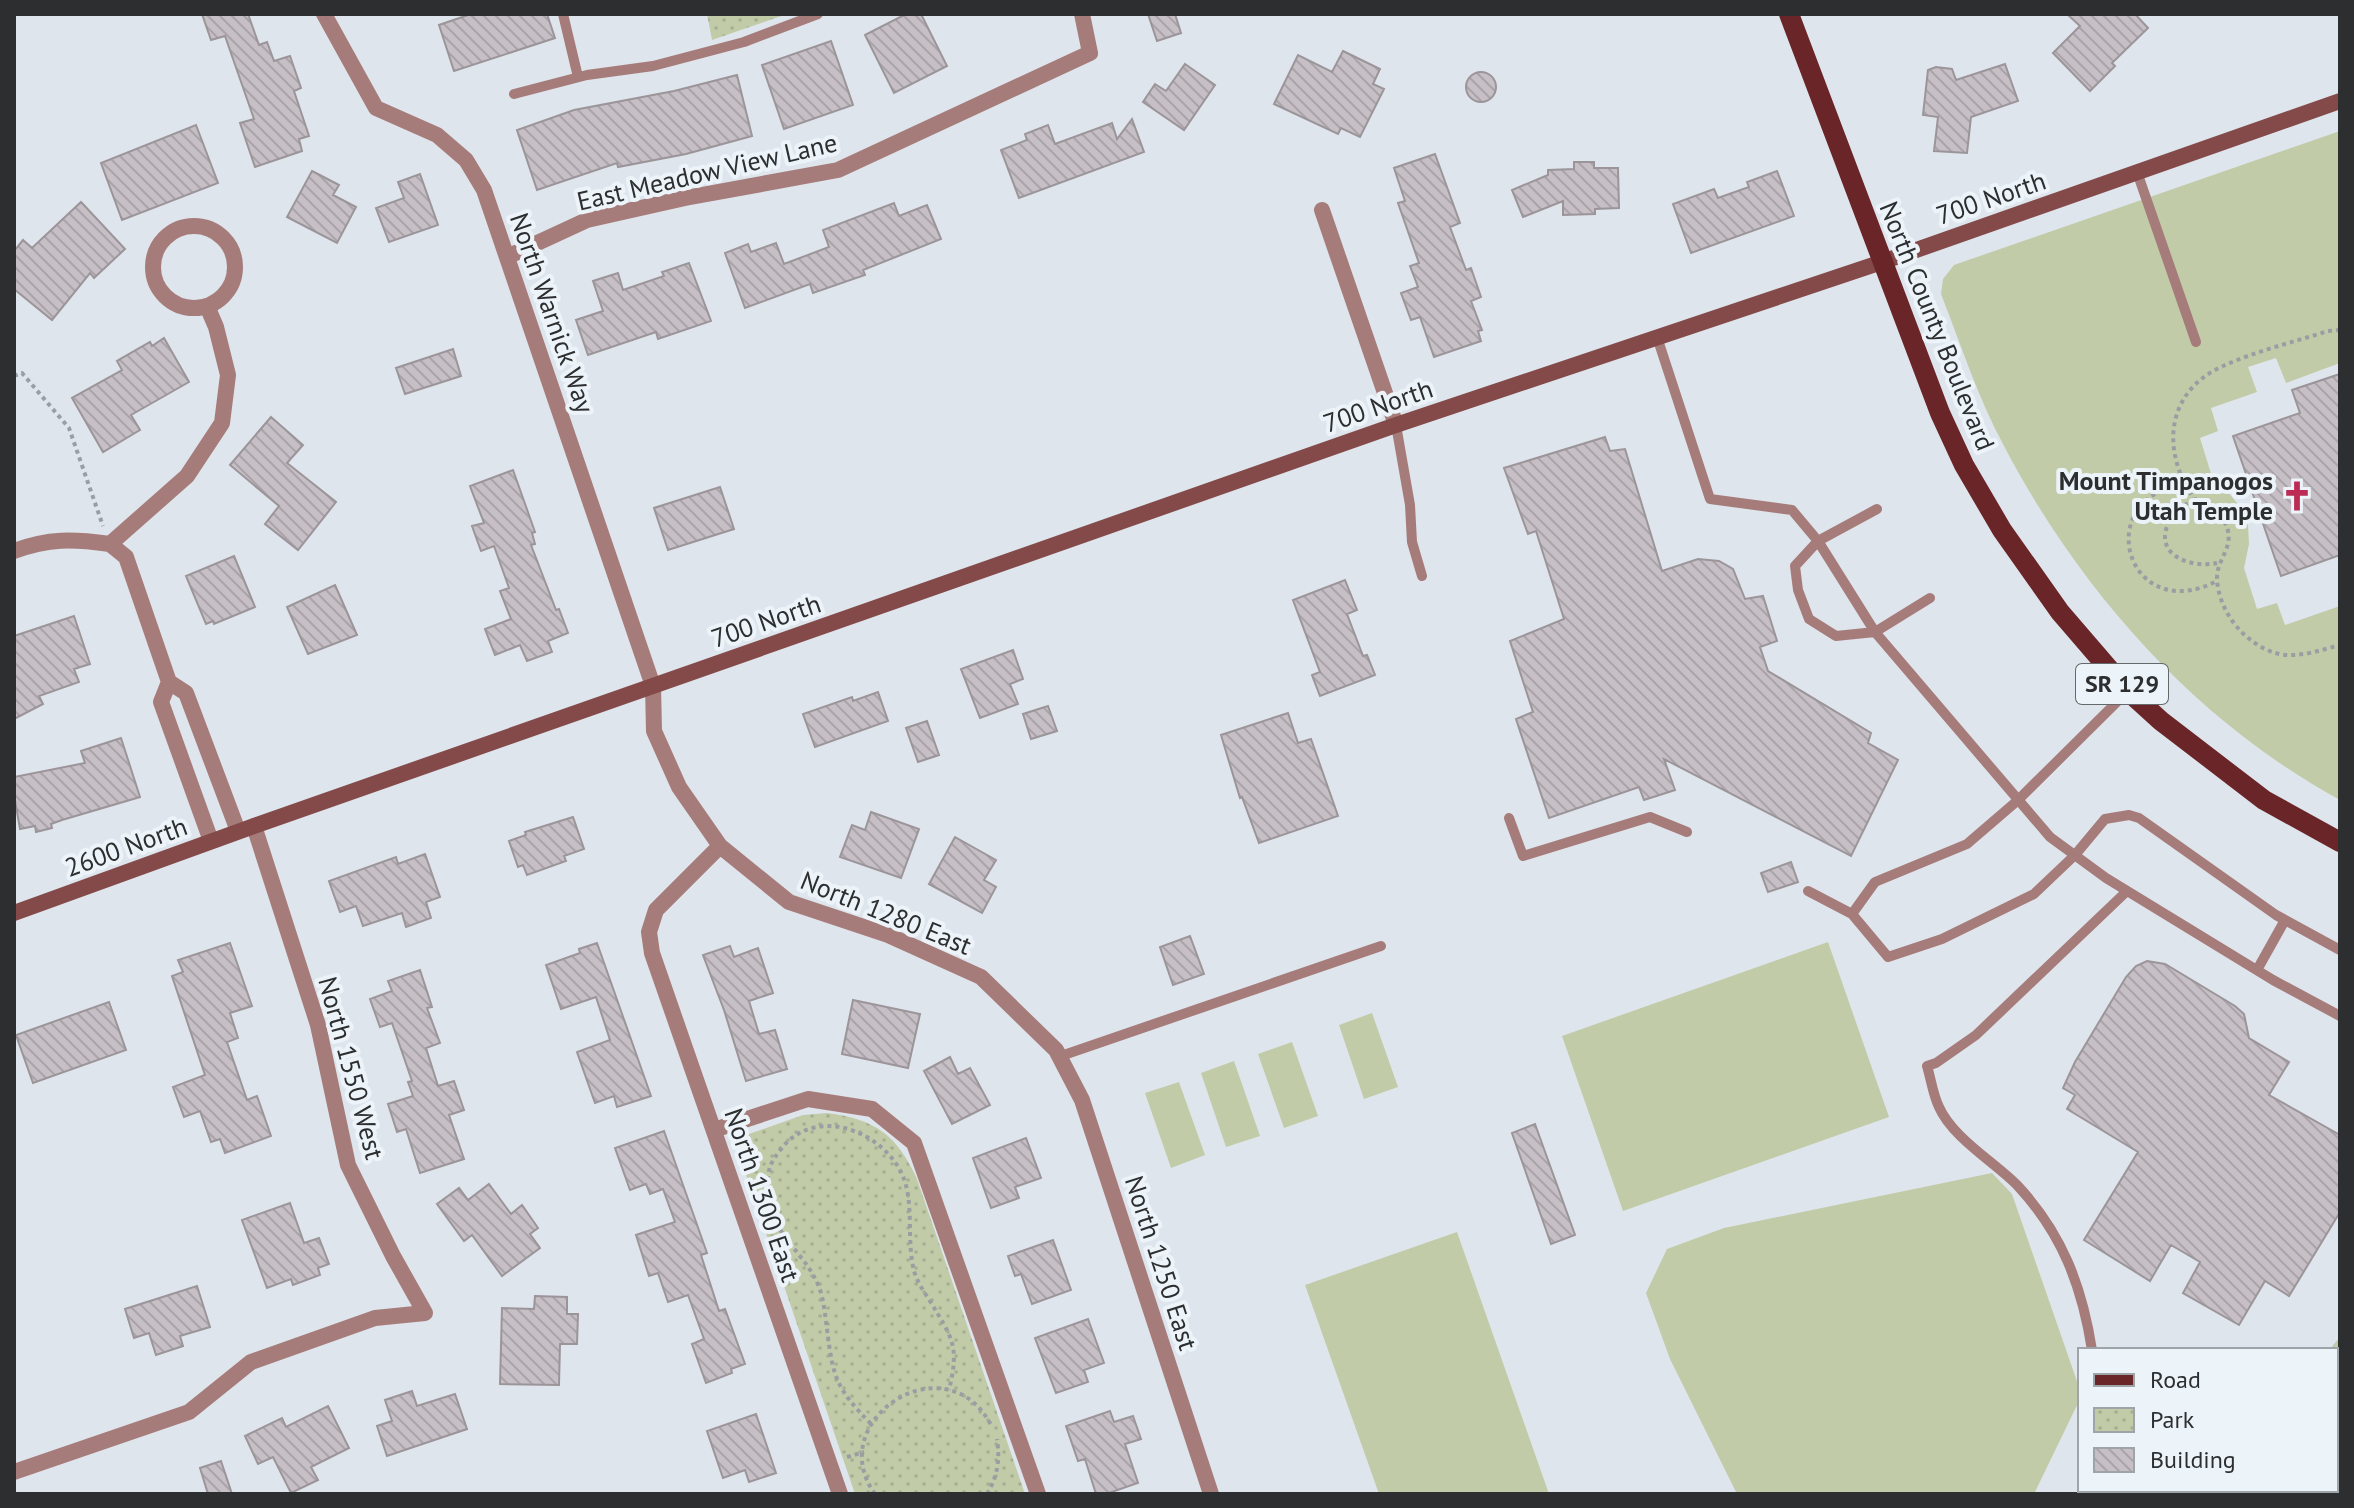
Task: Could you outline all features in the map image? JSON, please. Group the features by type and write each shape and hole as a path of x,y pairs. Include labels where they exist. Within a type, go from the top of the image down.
{"main road":[{"name":"North County Boulevard","path":"1789,14 1940,413 1964,465 2002,530 2060,612 2128,691 2161,721 2264,800 2340,842"}],"street":[{"name":"North Warnick Way","path":"324,14 376,108 437,135 466,160 484,190 653,686"},
{"name":"East Meadow View Lane","path":"509,256 587,220 685,198 838,170 1090,53 1082,14"},
{"name":"700 North","path":"433,764 1396,425 1882,262 2340,101"},
{"path":"1322,210 1396,425"},
{"path":"193,226 217,233 233,253 235,266 228,291 207,306 178,306 157,287 153,259 158,246 167,235 180,228 193,226"},
{"path":"110,544 187,476 222,423 228,375 216,327 207,306"},
{"path":"14,551 40,541 77,539 110,544 126,557 169,682 161,702 211,841"},
{"name":"North 1550 West","path":"14,1472 189,1412 251,1362 375,1318 425,1313 348,1165 318,1025 246,828 186,693 169,682"},
{"name":"North 1280 East","path":"653,686 654,731 679,787 720,846 789,902 888,935 981,977 1057,1053"},
{"name":"2600 North","path":"14,913 433,764"},
{"name":"North 1300 East","path":"720,846 656,910 649,932 652,953 840,1494"},
{"name":"North 1250 East","path":"1057,1053 1082,1100 1211,1494"},
{"path":"714,1130 808,1099 872,1109 914,1143 1038,1494"}],"lane":[{"path":"563,14 578,77"},
{"path":"514,94 578,77 669,62 744,42 818,14"},
{"path":"2137,172 2196,342"},
{"path":"1657,337 1710,499 1792,510 1818,541 1875,632 2050,837 2127,891 2340,1016"},
{"path":"1396,425 1410,505 1412,542 1422,576"},
{"path":"1877,509 1818,541 1795,566 1798,590 1809,619 1836,636 1875,632 1930,598"},
{"path":"1852,914 1875,882 1967,844 2017,801 2128,691"},
{"path":"1808,891 1852,914 1888,957 1942,939 2034,894 2075,855 2105,819 2129,815 2139,818 2285,920 2340,950"},
{"path":"1509,818 1523,856 1650,817 1687,832"},
{"path":"2092,1348 2085,1308 2069,1262 2047,1222 2018,1187 1954,1129 1939,1108 1927,1066 1976,1035 2127,891"},
{"path":"2257,970 2285,920"},
{"path":"1057,1053 1381,946"}],"path":[{"path":"2194,499 2173,454 2172,433 2176,412 2193,385 2222,366 2328,331 2340,330"},
{"path":"14,376 22,373 69,428 110,544"},
{"path":"2186,486 2157,493 2141,507 2131,526 2130,556 2153,585 2169,591 2185,592 2217,581"},
{"path":"2218,562 2204,566 2187,564 2170,552 2165,537 2170,520 2182,506 2194,499 2206,501 2228,530 2228,546 2218,562 2217,581 2227,615 2256,645 2281,654 2308,654 2340,645"},
{"path":"871,1424 845,1397 833,1375 819,1287 774,1222 768,1189 769,1164 786,1143 803,1130 818,1125 842,1127 864,1135 892,1159 902,1174 916,1275 951,1335 955,1355 949,1390"},
{"path":"875,1494 864,1468 864,1446 871,1424 885,1406 904,1394 927,1388 949,1390 970,1400 987,1416 997,1436 1000,1457 996,1479 987,1494"}],"green space":[{"path":"707,14 787,14 712,40"},
{"path":"2340,131 2340,363 2286,383 2276,358 2248,367 2257,392 2211,408 2218,431 2200,438 2213,480 2225,488 2240,507 2248,525 2249,544 2244,568 2257,609 2277,603 2285,625 2340,606 2340,800 2287,768 2237,732 2190,692 2105,601 2034,500 2004,446 1978,390 1941,294 1943,279 1954,265"},
{"path":"1828,942 1889,1117 1623,1211 1562,1036"},
{"path":"1372,1013 1398,1087 1364,1099 1339,1025"},
{"path":"1292,1042 1318,1116 1284,1128 1258,1054"},
{"path":"1234,1061 1260,1136 1226,1147 1201,1073"},
{"path":"1179,1082 1205,1155 1171,1168 1145,1093"},
{"path":"827,1113 858,1120 882,1132 901,1151 917,1179 1025,1494 855,1494 738,1151 739,1141 746,1135 803,1115"},
{"path":"1992,1173 2012,1194 2078,1384 2078,1403 2034,1494 1737,1494 1670,1359 1646,1293 1667,1249 1724,1228"},
{"path":"1457,1232 1549,1494 1379,1494 1305,1285"},
{"path":"2340,1337 2340,1494 2299,1494 2338,1492 2338,1348 2331,1348"}],"building":[{"path":"202,14 248,14 259,45 267,42 274,61 290,56 301,88 294,91 309,136 299,139 302,151 255,167 240,123 254,119 225,36 211,40"},
{"path":"471,14 547,14 555,38 454,71 439,25"},
{"path":"906,14 921,14 947,66 894,93 865,35"},
{"path":"1148,14 1175,14 1181,33 1157,41"},
{"path":"2067,14 2135,14 2148,28 2112,63 2115,66 2090,91 2053,53 2080,26"},
{"path":"831,41 853,105 784,129 762,65"},
{"path":"1343,51 1380,69 1373,84 1384,89 1360,137 1341,128 1338,134 1274,104 1298,55 1332,72"},
{"path":"1185,64 1215,85 1184,130 1143,102 1155,84 1166,91"},
{"path":"2005,64 2018,101 1971,117 1967,153 1934,151 1938,117 1923,115 1928,70 1936,67 1952,69 1956,80"},
{"path":"1481,72 1492,76 1496,87 1492,98 1481,102 1470,98 1466,87 1470,76"},
{"path":"737,75 752,136 686,154 618,167 617,163 537,190 517,130 574,110 674,91"},
{"path":"1132,119 1144,152 1019,198 1001,150 1027,140 1025,134 1048,125 1055,144 1112,123 1117,139"},
{"path":"196,125 218,183 122,220 101,163"},
{"path":"1435,154 1460,223 1450,227 1466,270 1471,268 1481,297 1471,301 1482,330 1478,331 1481,341 1434,357 1420,317 1411,320 1401,293 1418,287 1410,266 1419,263 1398,203 1405,201 1394,168"},
{"path":"1574,162 1594,162 1594,168 1618,168 1619,208 1595,209 1595,214 1563,215 1563,201 1523,217 1512,190 1548,175 1548,170 1574,169"},
{"path":"312,171 339,185 333,195 356,207 337,243 287,217"},
{"path":"1777,171 1794,216 1691,253 1673,204 1714,189 1718,198 1749,187 1747,182"},
{"path":"420,174 438,225 389,242 376,208 404,198 398,182"},
{"path":"81,202 125,249 94,278 90,273 52,320 14,289 14,251 23,240 32,248"},
{"path":"894,203 899,216 927,205 941,239 863,270 865,275 813,293 810,284 745,308 725,253 748,244 751,252 776,243 784,264 829,247 823,230"},
{"path":"689,263 711,321 658,339 656,332 588,355 576,320 603,311 593,281 618,273 623,290 664,276 662,272"},
{"path":"164,338 189,382 131,415 140,430 103,452 72,398 122,370 117,361 150,342 152,346"},
{"path":"453,349 461,376 405,394 396,368"},
{"name":"Mount Timpanogos Utah Temple","path":"2340,374 2340,555 2281,576 2233,436 2300,413 2292,390"},
{"path":"271,417 303,445 287,463 336,502 298,550 265,524 279,506 230,465"},
{"path":"1605,437 1610,451 1625,449 1662,571 1698,559 1719,561 1733,569 1745,599 1763,596 1777,641 1760,647 1768,671 1871,733 1868,743 1898,760 1851,856 1664,759 1675,790 1644,800 1639,787 1549,818 1516,719 1533,712 1510,641 1564,619 1536,531 1528,534 1504,468"},
{"path":"513,470 535,532 532,533 535,544 531,545 568,633 548,641 552,652 527,661 520,645 495,655 485,629 511,619 500,591 509,588 494,546 481,551 472,526 484,523 470,486"},
{"path":"720,487 734,529 668,550 654,508"},
{"path":"234,556 255,607 214,624 213,621 206,624 186,576"},
{"path":"1345,580 1357,610 1347,614 1363,656 1367,655 1375,675 1320,696 1312,675 1320,672 1293,600"},
{"path":"335,585 357,635 308,654 287,607"},
{"path":"74,616 90,664 74,669 79,682 39,696 43,704 14,719 14,636"},
{"path":"1013,650 1023,679 1010,684 1018,704 980,718 961,669"},
{"path":"878,692 888,721 815,747 803,714 852,697 853,701"},
{"path":"1048,706 1057,731 1031,739 1023,714"},
{"path":"1288,713 1298,743 1311,739 1338,816 1259,843 1240,798 1221,735"},
{"path":"927,721 939,755 918,762 906,728"},
{"path":"121,738 140,797 62,820 51,824 52,828 36,832 35,826 20,829 14,777 85,763 81,751"},
{"path":"871,812 919,829 901,878 840,857 852,825 865,830"},
{"path":"573,817 584,849 564,856 566,861 527,875 523,865 518,867 509,841 526,835 525,832"},
{"path":"955,837 996,860 984,880 996,887 982,913 929,884"},
{"path":"425,854 440,897 426,902 431,918 406,927 402,913 363,926 356,906 340,912 329,881 396,857 398,864"},
{"path":"1791,862 1798,882 1768,892 1761,873"},
{"path":"1190,936 1204,974 1173,985 1160,947"},
{"path":"230,943 252,1006 230,1013 238,1038 227,1042 247,1100 257,1096 271,1136 225,1153 220,1139 211,1142 200,1111 184,1117 173,1087 205,1075 172,976 183,972 178,960"},
{"path":"597,943 651,1096 617,1107 614,1096 595,1103 577,1052 610,1040 596,997 561,1009 546,965 580,953 579,949"},
{"path":"730,946 734,957 758,948 773,993 749,1001 759,1034 775,1030 787,1069 746,1081 703,955"},
{"path":"2147,961 2165,964 2244,1014 2249,1038 2289,1062 2269,1095 2340,1135 2340,1212 2289,1296 2265,1281 2239,1325 2183,1293 2200,1262 2171,1245 2150,1281 2084,1240 2138,1152 2067,1109 2075,1095 2063,1088 2126,977 2136,966"},
{"path":"420,970 432,1007 427,1008 440,1043 426,1048 438,1086 454,1081 464,1110 449,1115 464,1159 420,1173 406,1129 397,1132 388,1104 413,1096 408,1082 412,1081 392,1023 380,1027 370,999 392,991 388,981"},
{"path":"853,1000 920,1014 908,1068 842,1054"},
{"path":"109,1002 126,1050 33,1083 16,1035"},
{"path":"950,1057 958,1074 970,1068 990,1105 952,1124 924,1071"},
{"path":"1535,1124 1575,1235 1551,1244 1512,1133"},
{"path":"664,1131 707,1253 701,1255 719,1311 725,1309 745,1364 706,1383 692,1344 704,1339 688,1295 668,1302 658,1273 649,1276 636,1235 675,1222 663,1189 650,1194 646,1184 630,1190 615,1148"},
{"path":"1026,1138 1041,1178 1015,1187 1019,1198 991,1208 973,1158"},
{"path":"489,1184 511,1214 522,1205 538,1228 530,1234 540,1248 502,1276 472,1235 464,1241 437,1204 459,1188 468,1200"},
{"path":"290,1203 304,1243 319,1238 329,1264 318,1268 320,1275 293,1285 291,1279 267,1288 242,1220"},
{"path":"1053,1240 1071,1290 1032,1304 1021,1274 1015,1276 1008,1256"},
{"path":"197,1286 210,1327 180,1336 183,1346 156,1355 149,1333 134,1338 125,1309"},
{"path":"535,1296 567,1297 567,1314 578,1314 577,1344 560,1344 559,1385 500,1384 502,1308 534,1309"},
{"path":"1088,1319 1104,1363 1084,1370 1088,1382 1056,1393 1035,1338"},
{"path":"412,1391 417,1406 455,1394 467,1429 387,1456 377,1426 392,1421 385,1400"},
{"path":"328,1406 349,1448 311,1467 318,1480 291,1493 273,1457 258,1464 245,1436 282,1418 286,1427"},
{"path":"1110,1411 1114,1422 1133,1416 1141,1439 1125,1444 1138,1483 1106,1494 1096,1494 1085,1459 1078,1461 1066,1426"},
{"path":"756,1414 776,1473 749,1482 745,1470 723,1478 707,1431"},
{"path":"221,1461 232,1494 208,1494 200,1468"}],"place":[{"name":"Mount Timpanogos Utah Temple","path":"2297,496"}]}
